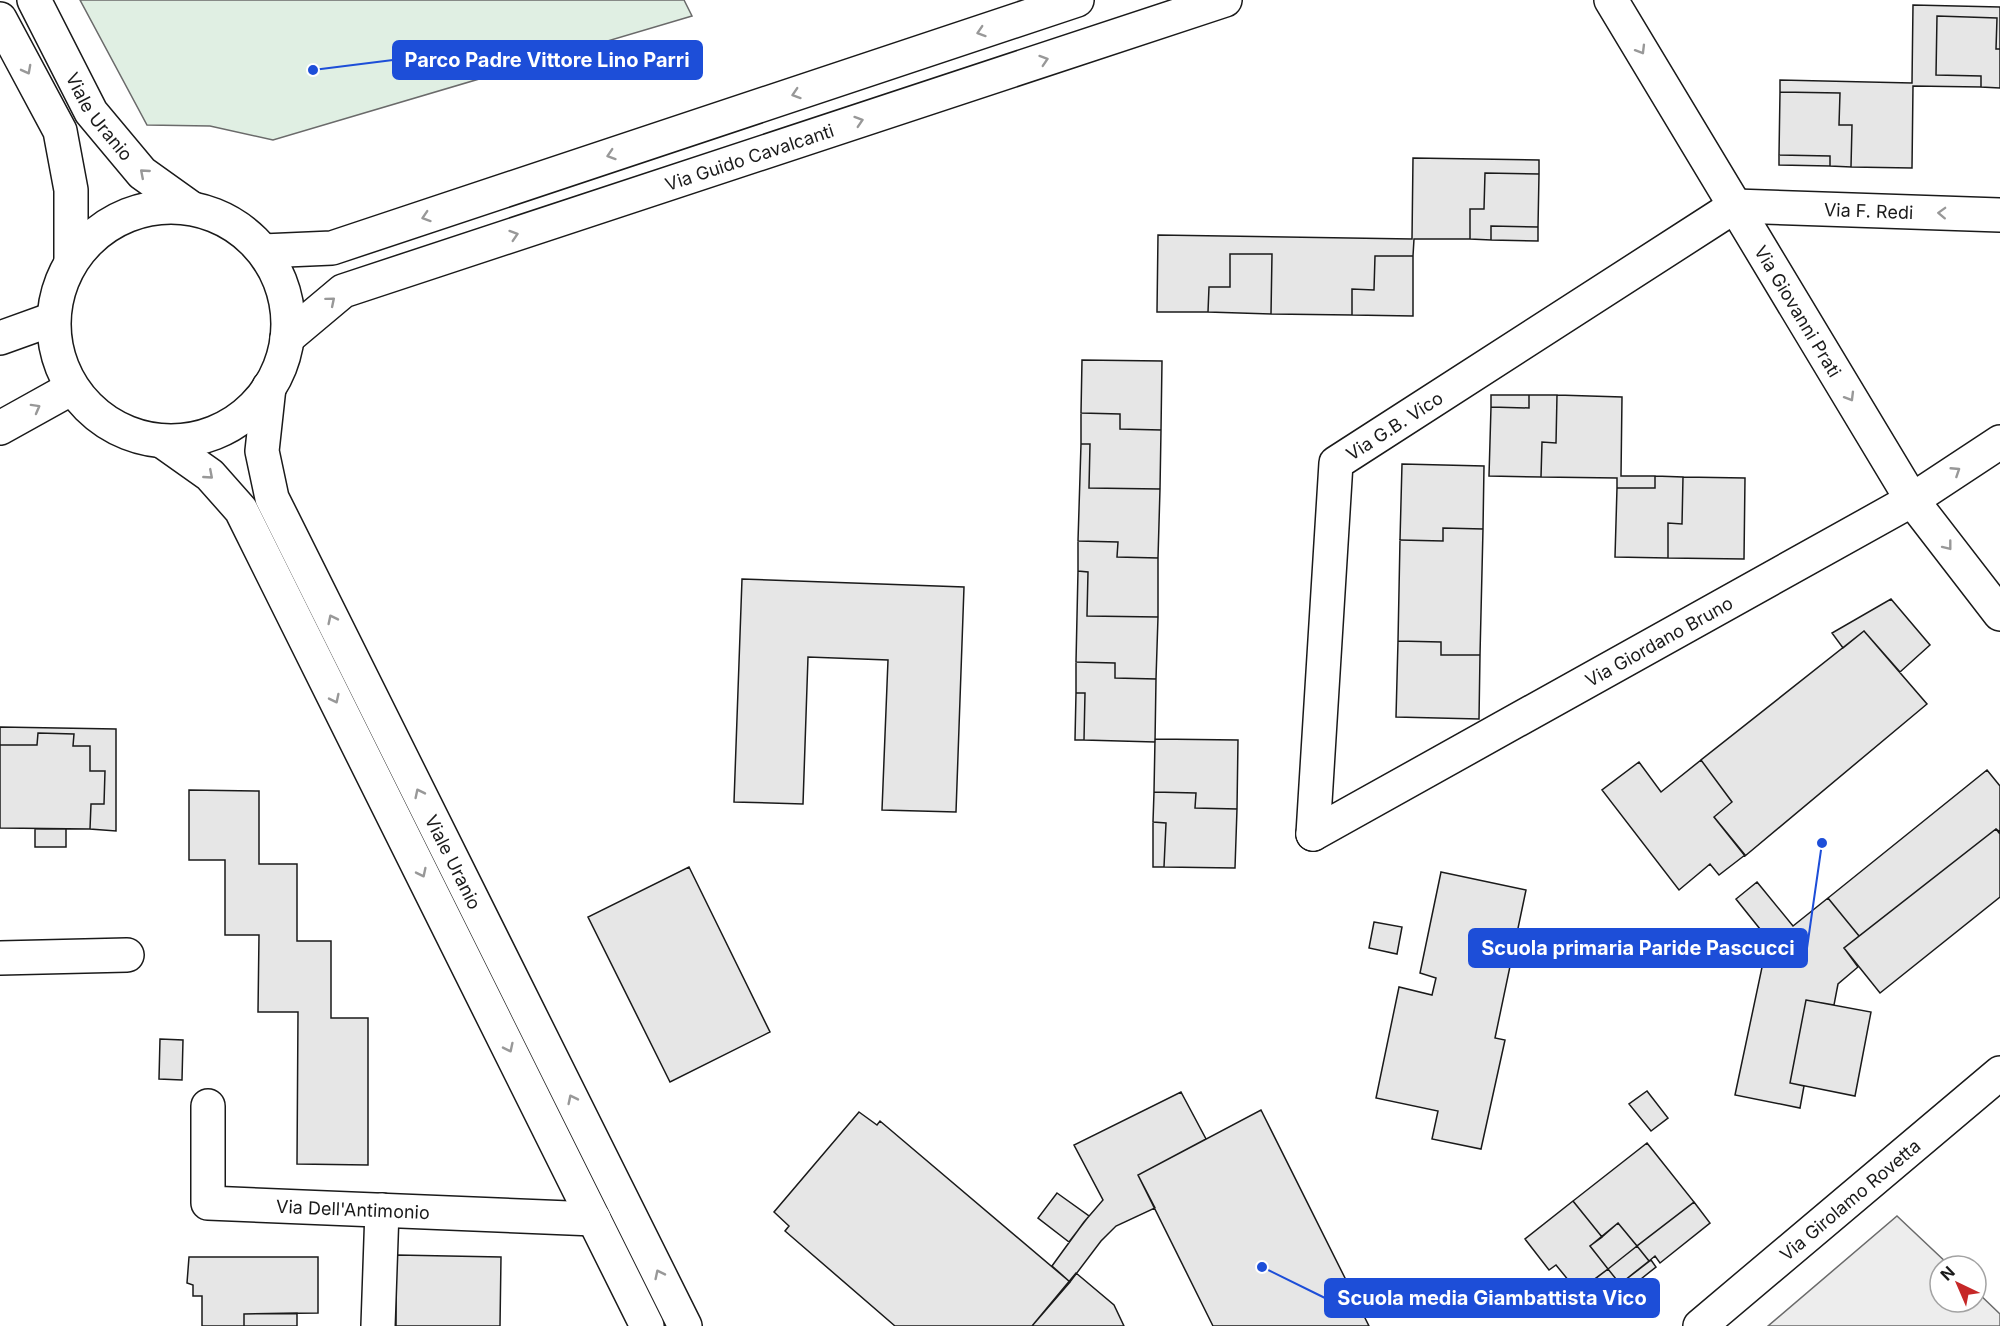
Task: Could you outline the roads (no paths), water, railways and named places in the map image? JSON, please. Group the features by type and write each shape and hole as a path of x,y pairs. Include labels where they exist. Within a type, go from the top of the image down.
{"street":[{"name":"Viale Uranio","path":"34,0 91,112 142,173 191,208"},
{"path":"263,251 332,248 1077,0"},
{"name":"Via Guido Cavalcanti","path":"287,338 343,291 1225,0"},
{"name":"Via Giovanni Prati","path":"1611,0 1912,500 2000,614"},
{"path":"0,19 60,131 71,190 71,262"},
{"name":"Via F. Redi","path":"1735,206 2000,215"},
{"name":"Via G.B. Vico","path":"1313,834 1336,462 1735,206"},
{"path":"157,207 191,208 219,217 243,231 263,251 279,277 287,308 287,338 280,364 268,387 248,411 223,428 193,439 162,441 127,433 96,415 72,388 57,356 53,319 58,289 71,262 93,235 123,217 157,207"},
{"path":"0,338 53,319"},
{"name":"Viale Uranio","path":"268,387 262,451 272,498 685,1326"},
{"path":"0,428 72,388"},
{"name":"Viale Uranio","path":"162,441 210,475 241,510 647,1326"},
{"name":"Via Giordano Bruno","path":"1313,834 1912,500 2000,442"},
{"path":"0,958 127,955"},
{"name":"Via Girolamo Rovetta","path":"1700,1326 2000,1073"},
{"name":"Via Dell'Antimonio","path":"208,1106 208,1203 594,1219"},
{"name":"Via Dell'Antimonio","path":"378,1326 382,1210"}],"place":[{"name":"Parco Padre Vittore Lino Parri","path":"313,70"},
{"name":"Scuola primaria Paride Pascucci","path":"1822,843"},
{"name":"Scuola media Giambattista Vico","path":"1262,1267"}]}
